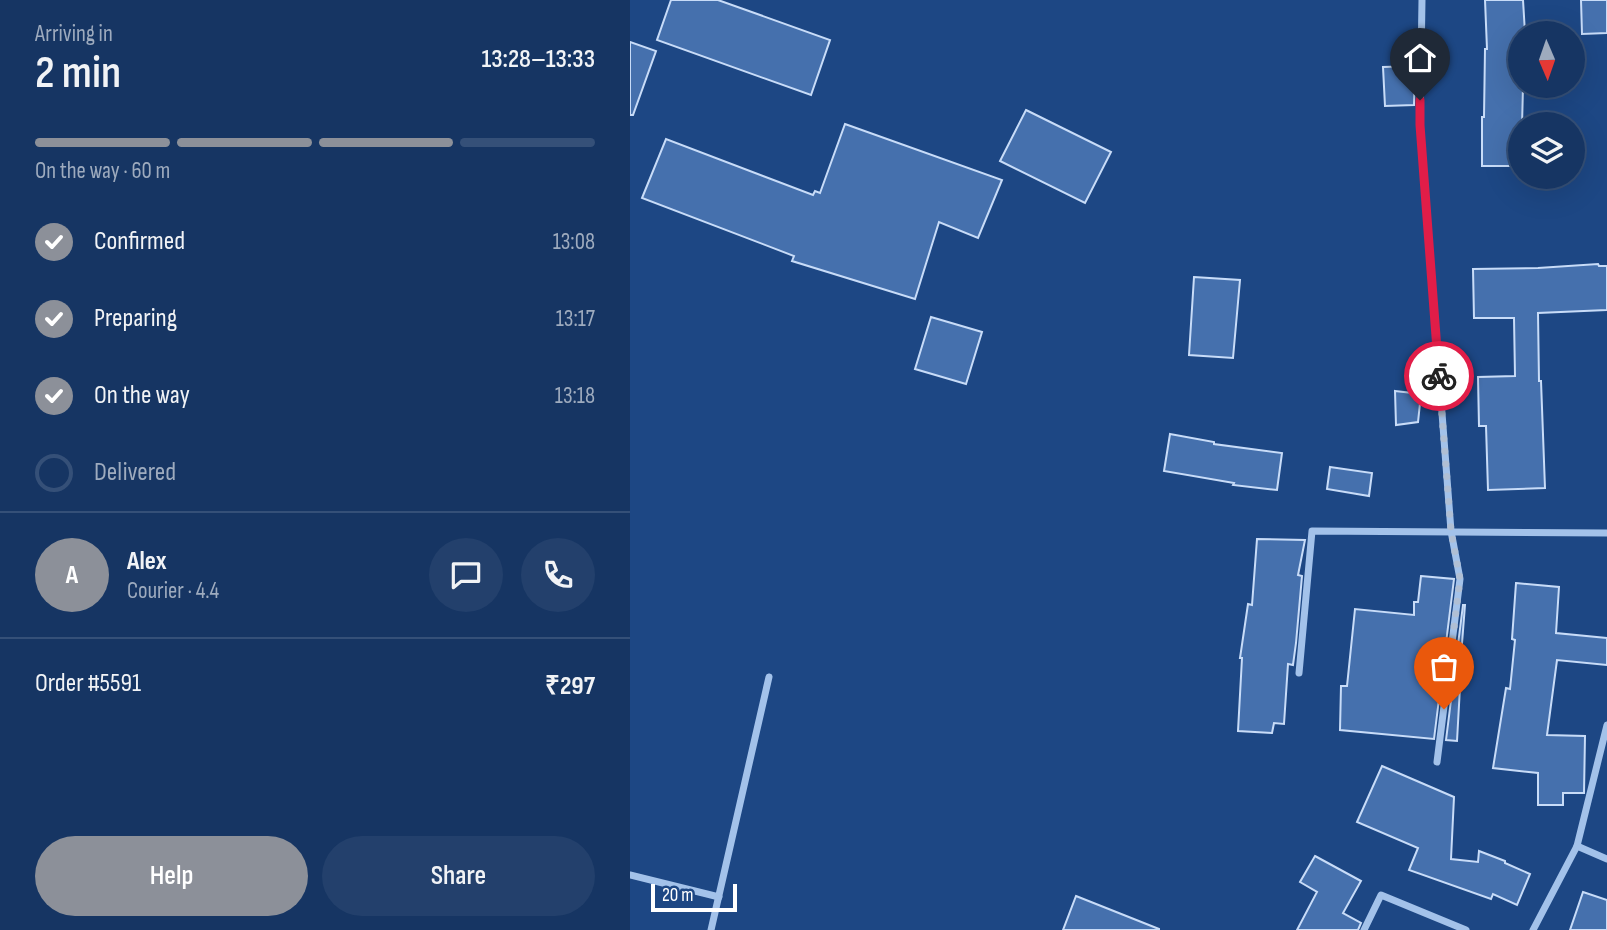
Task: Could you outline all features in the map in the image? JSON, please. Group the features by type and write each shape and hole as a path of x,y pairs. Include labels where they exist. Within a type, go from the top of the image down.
{"street":[{"path":"1422,0 1420,125 1451,531 1460,579 1437,762"},
{"path":"1299,673 1312,531 1607,533"},
{"path":"711,930 769,677"},
{"path":"1533,930 1577,846 1607,725"},
{"path":"1577,846 1607,859"},
{"path":"630,875 719,897"},
{"path":"1364,930 1381,895 1466,930"}],"building":[{"path":"671,0 718,0 830,40 811,95 657,40"},
{"path":"1485,0 1523,0 1524,21 1508,21 1508,98 1523,98 1522,112 1508,112 1508,166 1482,166 1487,49"},
{"path":"1581,0 1607,0 1607,33 1586,34 1586,21 1582,21"},
{"path":"630,42 656,51 633,115 630,115"},
{"path":"1415,66 1414,105 1385,106 1383,67"},
{"path":"1026,110 1111,152 1085,203 1000,161"},
{"path":"845,124 1002,180 978,238 939,222 915,299 792,261 794,256 642,198 666,139 813,195 815,191 820,193"},
{"path":"1598,264 1607,266 1607,310 1538,313 1545,488 1488,490 1486,426 1479,426 1478,377 1515,376 1514,318 1474,318 1473,269"},
{"path":"1194,277 1240,280 1233,358 1189,355"},
{"path":"931,317 982,332 966,384 915,369"},
{"path":"1395,391 1421,394 1418,422 1396,425"},
{"path":"1170,434 1214,444 1282,453 1277,490 1233,485 1234,483 1164,471"},
{"path":"1330,467 1372,473 1369,496 1327,489"},
{"path":"1257,539 1305,540 1298,575 1302,576 1296,643 1293,665 1288,664 1284,724 1274,723 1272,733 1238,731 1240,658 1248,604 1252,605"},
{"path":"1421,576 1454,579 1434,739 1340,730 1341,686 1347,686 1355,609 1414,615 1414,602 1418,602"},
{"path":"1516,583 1559,587 1556,633 1607,638 1607,665 1557,660 1547,735 1585,736 1584,793 1563,793 1563,805 1538,805 1538,773 1493,768 1506,688 1510,689 1515,640 1512,639"},
{"path":"1465,605 1457,741 1446,740"},
{"path":"1382,766 1454,797 1451,859 1478,862 1479,851 1530,874 1517,905 1493,894 1491,899 1409,870 1418,848 1357,822"},
{"path":"1315,856 1361,881 1343,913 1361,923 1358,930 1297,930 1317,892 1300,882"},
{"path":"1583,892 1607,900 1607,930 1570,930"},
{"path":"1076,896 1159,929 1159,930 1063,930"}],"way so far":[{"path":"1439,376 1451,531 1460,579 1444,709"}],"route":[{"path":"1420,100 1439,376"}]}
